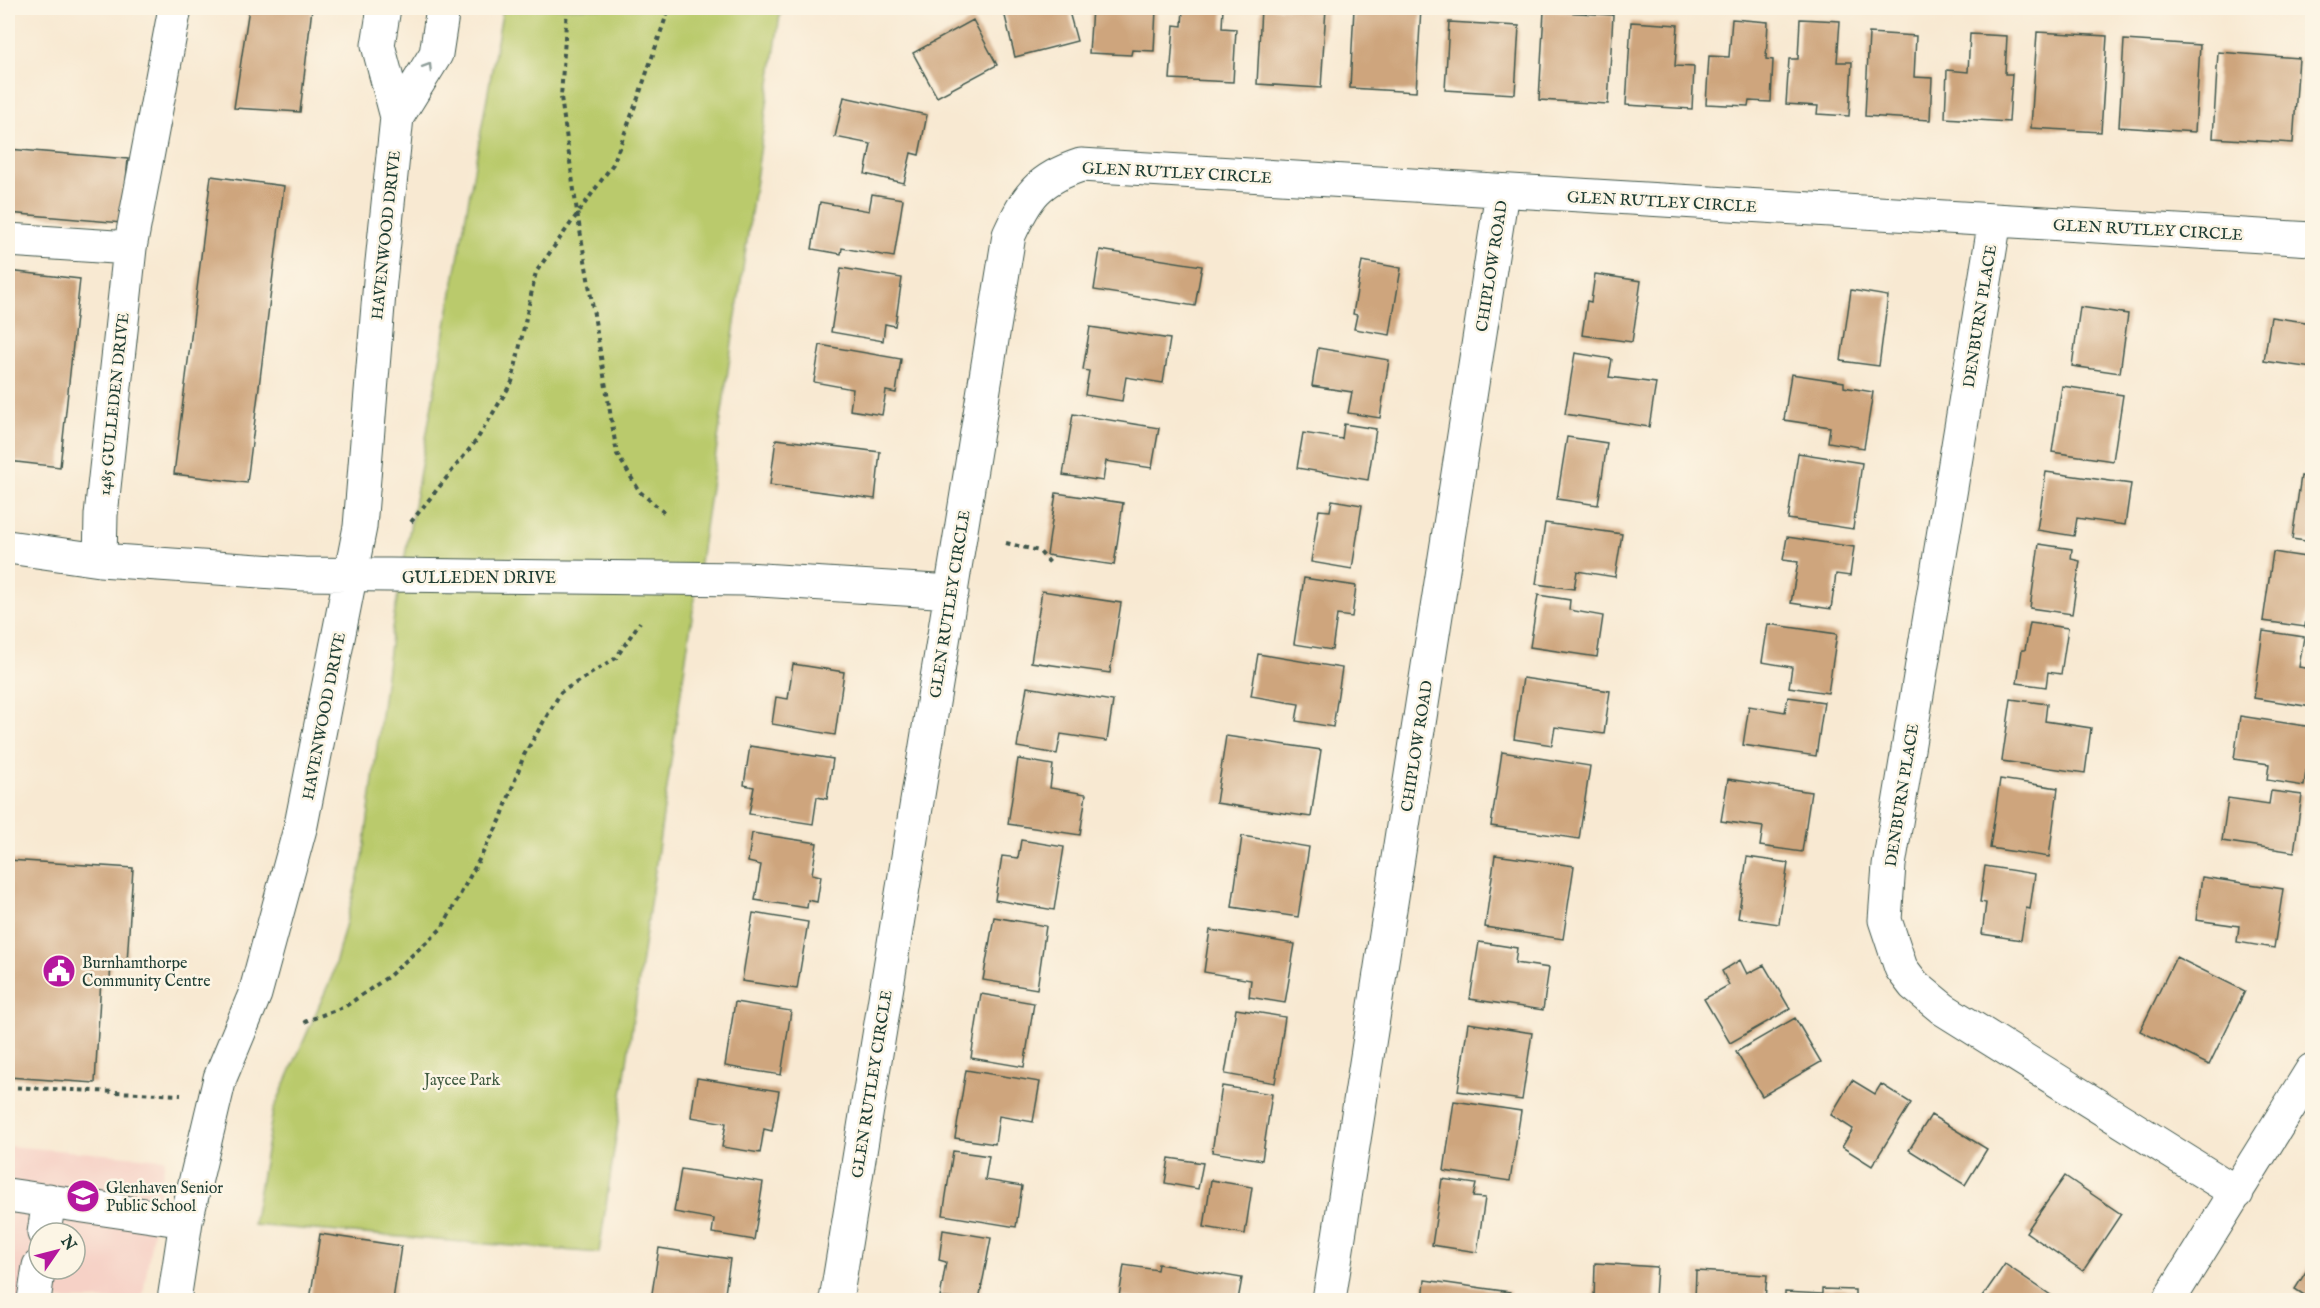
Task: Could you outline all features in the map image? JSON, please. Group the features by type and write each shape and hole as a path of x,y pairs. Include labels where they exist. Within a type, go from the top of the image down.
{"street":[{"name":"1485 GULLEDEN DRIVE","path":"100,560 101,515 130,248 175,8"},
{"name":"HAVENWOOD DRIVE","path":"174,1300 186,1221 220,1078 255,994 301,825 360,527 380,281 397,117 378,45 384,8"},
{"name":"HAVENWOOD DRIVE","path":"397,117 436,54 444,8"},
{"name":"GLEN RUTLEY CIRCLE","path":"836,1300 1009,235 1023,204 1043,182 1065,170 1081,165 1502,192 2313,238"},
{"name":"CHIPLOW ROAD","path":"1329,1300 1502,192"},
{"name":"DENBURN PLACE","path":"1995,220 1888,865 1885,920 1901,968 1914,986 1943,1009 2237,1193"},
{"path":"8,240 130,248"},
{"name":"GULLEDEN DRIVE","path":"8,547 100,560 351,575 744,579 952,592"},
{"path":"2169,1300 2313,1070"},
{"path":"8,1195 186,1221"},
{"path":"46,1221 49,1200"},
{"path":"34,1300 37,1281"}],"path":[{"path":"567,8 561,97 577,212 617,454 640,492 666,514"},
{"path":"411,522 476,441 512,382 536,273 613,164 669,8"},
{"path":"1006,543 1039,551 1051,564"},
{"path":"304,1022 346,1006 389,976 442,928 500,820 525,756 561,692 616,658 640,622"},
{"path":"8,1087 183,1095"}],"shaded area":[{"name":"Glenhaven Senior Public School","path":"8,1146 165,1159 142,1300 8,1300"}],"green space":[{"name":"Jaycee Park","path":"503,8 781,8 599,1253 253,1225 273,1111 332,976 363,858 392,628"}],"building":[{"path":"249,8 312,8 300,112 234,108"},
{"path":"1003,8 1068,8 1077,41 1015,57"},
{"path":"1092,8 1156,9 1154,51 1132,50 1131,55 1089,53"},
{"path":"1183,8 1223,8 1222,28 1236,29 1233,82 1170,79 1174,25 1182,26"},
{"path":"1261,8 1326,8 1321,88 1257,84"},
{"path":"1354,8 1421,8 1416,92 1350,88"},
{"path":"1544,11 1613,15 1608,104 1539,100"},
{"path":"1732,19 1768,22 1766,59 1773,60 1771,102 1749,101 1748,106 1706,104 1709,56 1729,57"},
{"path":"1800,19 1840,21 1837,62 1852,62 1849,116 1817,114 1818,106 1786,104 1789,59 1798,59"},
{"path":"973,20 997,65 937,97 913,53"},
{"path":"1449,22 1519,26 1515,94 1445,90"},
{"path":"1631,22 1678,25 1675,66 1694,67 1692,109 1626,105"},
{"path":"2037,32 2107,36 2101,132 2031,128"},
{"path":"1869,33 1916,36 1914,77 1932,78 1930,120 1865,116"},
{"path":"1970,34 2007,36 2005,74 2012,74 2009,122 1945,118 1947,70 1968,72"},
{"path":"2124,40 2200,45 2195,132 2119,127"},
{"path":"2218,52 2299,58 2293,143 2213,138"},
{"path":"844,97 927,115 919,155 911,153 904,183 865,174 871,144 835,137"},
{"path":"8,149 128,159 122,223 8,213"},
{"path":"211,176 284,186 247,483 174,474"},
{"path":"872,194 903,199 894,257 842,248 841,254 812,249 820,202 869,211"},
{"path":"1100,250 1202,266 1195,306 1094,290"},
{"path":"1362,261 1401,268 1390,335 1354,329 1357,315 1353,314"},
{"path":"841,268 902,278 895,326 885,324 883,341 831,332"},
{"path":"8,271 80,279 60,467 8,461"},
{"path":"1595,274 1641,281 1632,342 1582,335 1587,301 1591,302"},
{"path":"1851,290 1888,296 1879,366 1841,361"},
{"path":"2080,307 2128,314 2120,373 2072,366"},
{"path":"2271,317 2312,323 2312,368 2264,361"},
{"path":"1090,327 1170,339 1163,383 1126,377 1122,401 1085,395 1089,371 1083,370"},
{"path":"820,345 901,359 896,393 886,391 882,415 850,410 853,389 814,382"},
{"path":"1318,348 1389,360 1380,418 1348,413 1352,392 1312,386"},
{"path":"1575,353 1612,359 1609,377 1656,383 1649,427 1565,414"},
{"path":"1791,374 1844,382 1844,387 1873,392 1864,448 1828,442 1830,427 1784,420"},
{"path":"2062,386 2123,395 2113,461 2052,452"},
{"path":"1073,414 1159,428 1152,468 1106,461 1103,481 1063,475"},
{"path":"1344,424 1376,429 1368,480 1297,468 1303,433 1342,439"},
{"path":"1567,437 1607,443 1598,505 1557,499"},
{"path":"776,439 880,452 875,499 770,485"},
{"path":"1798,453 1862,463 1853,529 1788,519"},
{"path":"2046,472 2131,484 2125,525 2077,518 2074,536 2037,530"},
{"path":"2301,476 2312,478 2312,542 2292,539"},
{"path":"1056,493 1123,503 1114,565 1047,555"},
{"path":"1332,500 1362,505 1352,569 1311,562 1319,510 1330,511"},
{"path":"1545,523 1622,534 1615,577 1577,571 1574,589 1536,584"},
{"path":"1787,537 1854,547 1850,576 1836,574 1831,609 1791,603 1798,562 1783,560"},
{"path":"2039,544 2072,549 2071,559 2080,561 2072,614 2030,608"},
{"path":"2273,552 2312,558 2312,598 2309,598 2305,627 2263,621"},
{"path":"1304,578 1356,586 1352,617 1337,615 1332,650 1294,644"},
{"path":"1042,591 1121,603 1110,673 1031,662"},
{"path":"1538,595 1570,600 1569,610 1603,616 1597,657 1530,647"},
{"path":"2030,623 2068,628 2061,674 2048,672 2046,687 2017,683 2022,650 2025,650"},
{"path":"1768,624 1837,634 1828,693 1789,687 1792,667 1762,662"},
{"path":"2263,631 2304,637 2299,667 2312,669 2312,707 2254,698"},
{"path":"1258,654 1342,668 1333,727 1296,721 1299,704 1251,696"},
{"path":"793,664 844,672 835,735 772,724 776,697 788,699"},
{"path":"1523,678 1610,691 1604,734 1555,727 1552,745 1514,739"},
{"path":"1027,687 1113,701 1107,741 1061,734 1057,754 1017,747"},
{"path":"1788,697 1824,702 1816,756 1743,745 1749,706 1785,712"},
{"path":"2011,699 2047,704 2045,721 2091,728 2085,773 2002,761"},
{"path":"2240,716 2312,727 2304,786 2267,780 2269,764 2234,759"},
{"path":"1226,736 1321,750 1311,817 1216,803"},
{"path":"750,746 833,759 827,799 817,797 813,824 749,814 754,787 744,785"},
{"path":"1502,752 1590,766 1579,839 1491,826"},
{"path":"1018,759 1053,765 1050,788 1086,794 1080,835 1008,824"},
{"path":"1728,779 1811,792 1802,852 1760,846 1763,827 1721,821"},
{"path":"2000,779 2058,788 2049,857 1990,848"},
{"path":"2271,791 2302,795 2294,852 2222,841 2228,798 2269,804"},
{"path":"752,833 817,843 812,874 821,876 817,902 808,900 807,908 755,900 761,865 748,862"},
{"path":"1242,836 1309,847 1298,917 1232,907"},
{"path":"1021,840 1064,847 1054,910 995,900 1002,856 1018,858"},
{"path":"1495,855 1574,866 1563,939 1485,927"},
{"path":"1747,857 1788,863 1779,924 1738,918"},
{"name":"Burnhamthorpe Community Centre","path":"8,860 133,868 127,963 111,961 110,980 101,979 95,1083 8,1077"},
{"path":"1985,866 2035,874 2030,909 2026,908 2021,940 1982,934 1986,903 1980,902"},
{"path":"2202,877 2283,889 2274,948 2237,942 2239,926 2196,920"},
{"path":"753,913 808,922 797,989 742,981"},
{"path":"994,917 1046,926 1037,989 983,980"},
{"path":"1210,930 1295,944 1285,1003 1249,997 1251,980 1204,972"},
{"path":"1479,942 1517,948 1515,963 1549,968 1543,1010 1470,999"},
{"path":"2176,957 2245,991 2209,1065 2140,1031"},
{"path":"1740,960 1747,974 1764,965 1790,1009 1730,1043 1704,999 1729,985 1722,971"},
{"path":"981,994 1034,1003 1024,1067 971,1058"},
{"path":"735,1002 791,1011 781,1075 725,1066"},
{"path":"1236,1009 1285,1017 1275,1083 1225,1074"},
{"path":"1795,1018 1821,1062 1762,1096 1736,1052"},
{"path":"1468,1023 1532,1033 1522,1100 1458,1091"},
{"path":"966,1070 1040,1082 1033,1122 999,1116 995,1144 955,1138"},
{"path":"697,1078 779,1091 772,1131 764,1129 760,1153 722,1147 726,1123 691,1117"},
{"path":"1852,1080 1875,1094 1881,1084 1911,1103 1872,1166 1842,1147 1853,1129 1831,1115"},
{"path":"1222,1086 1272,1094 1262,1160 1212,1152"},
{"path":"1454,1101 1521,1111 1510,1181 1444,1171"},
{"path":"1931,1115 1987,1149 1965,1185 1909,1150"},
{"path":"953,1151 989,1156 985,1180 1022,1186 1016,1227 943,1215"},
{"path":"1169,1158 1203,1163 1198,1189 1165,1183"},
{"path":"681,1169 763,1182 754,1240 712,1233 714,1219 674,1212"},
{"path":"2065,1176 2121,1214 2083,1271 2026,1232"},
{"path":"1442,1179 1476,1184 1473,1197 1485,1198 1477,1252 1432,1245"},
{"path":"1211,1180 1252,1187 1245,1234 1204,1227"},
{"path":"943,1230 991,1238 979,1300 940,1298 946,1262 939,1260"},
{"path":"320,1234 401,1246 393,1300 310,1300"},
{"path":"659,1248 730,1259 724,1300 651,1300"},
{"path":"2312,1262 2312,1300 2295,1289"},
{"path":"1595,1263 1657,1267 1655,1298 1661,1300 1594,1300"},
{"path":"1158,1264 1242,1278 1238,1300 1141,1300 1119,1297 1124,1265 1157,1270"},
{"path":"2005,1264 2058,1300 1980,1300"},
{"path":"1696,1271 1767,1275 1765,1300 1695,1300"},
{"path":"1425,1280 1510,1292 1510,1298 1521,1300 1423,1300"},
{"path":"1822,1289 1855,1290 1855,1300 1785,1300 1785,1292 1822,1294"}],"place":[{"name":"Burnhamthorpe Community Centre","path":"59,971"},
{"name":"Glenhaven Senior Public School","path":"83,1196"}]}
